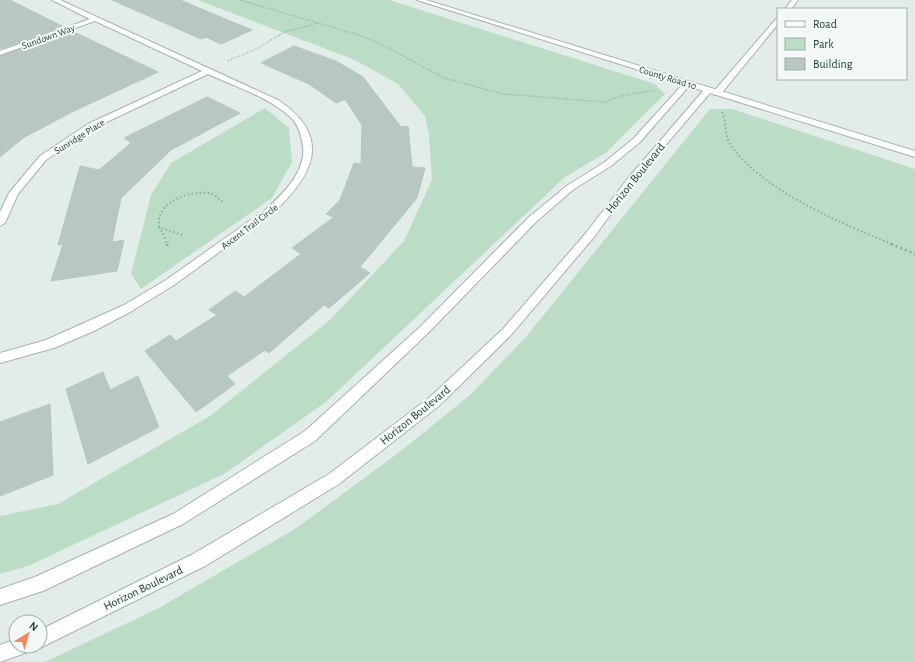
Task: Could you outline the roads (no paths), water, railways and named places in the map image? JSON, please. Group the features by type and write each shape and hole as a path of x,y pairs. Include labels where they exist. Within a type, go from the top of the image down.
{"street":[{"name":"Ascent Trail Circle","path":"0,358 48,345 103,321 152,294 265,217 288,195 306,163 308,146 302,126 291,113 275,102 55,0"},
{"name":"County Road 10","path":"420,0 915,154"},
{"name":"Sundown Way","path":"0,54 95,19"},
{"name":"Sunridge Place","path":"0,223 14,193 43,158 91,126 207,71"},
{"name":"Horizon Boulevard","path":"0,597 37,585 178,519 310,436 424,330 533,219 571,187 608,164 637,140 687,84"},
{"name":"Horizon Boulevard","path":"48,634 199,560 328,483 435,401 507,332 590,235 632,179 712,91"}],"lane":[{"path":"789,8 795,0"},
{"path":"712,91 777,21"}]}
